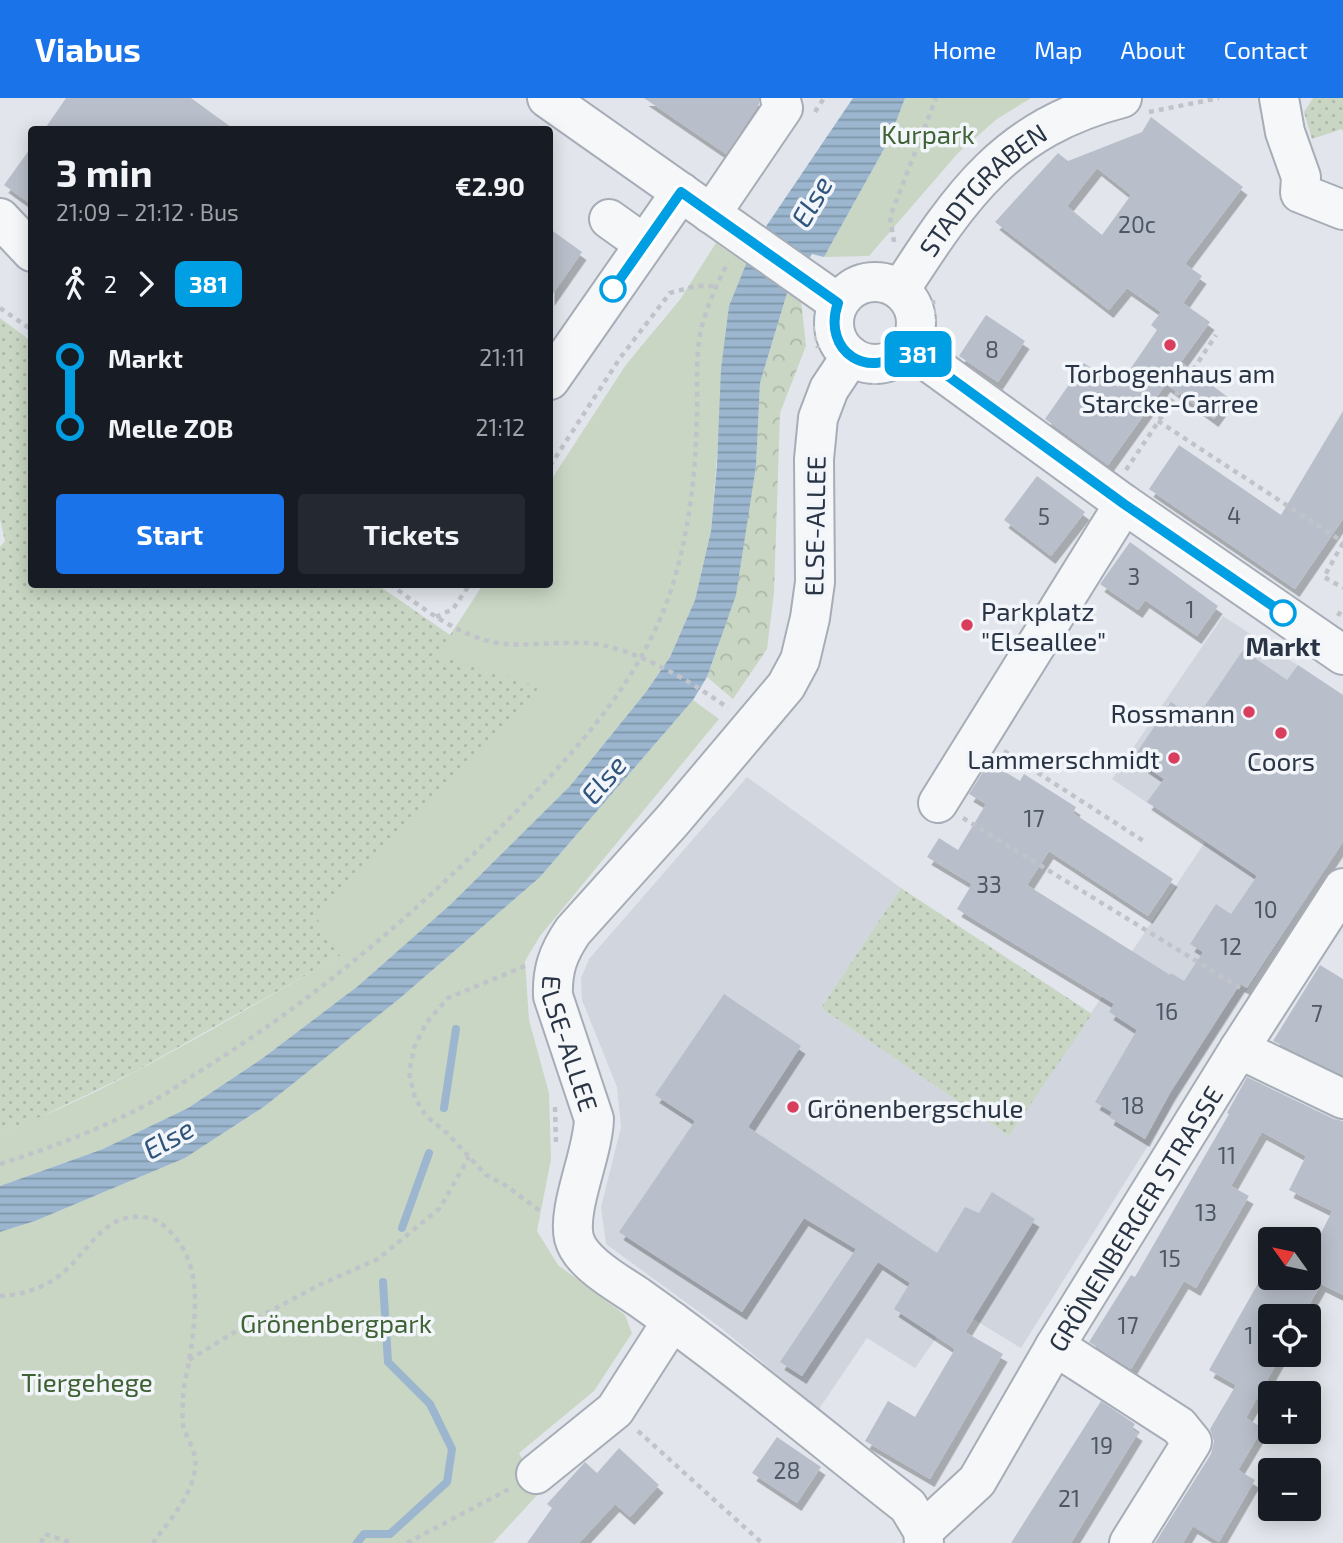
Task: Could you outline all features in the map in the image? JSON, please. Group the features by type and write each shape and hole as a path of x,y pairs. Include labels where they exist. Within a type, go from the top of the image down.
{"street":[{"path":"547,98 824,293 836,337 842,348 863,370"},
{"path":"734,231 783,108 780,98"},
{"path":"1279,98 1285,132 1301,177 1300,193 1343,211"},
{"name":"STADTGRABEN","path":"920,280 952,213 996,162 1028,137 1091,106 1131,106"},
{"path":"553,376 681,192"},
{"path":"0,218 28,248"},
{"path":"609,219 644,244"},
{"path":"824,293 849,290 860,284 873,282 920,280 914,308 914,335 919,333"},
{"path":"863,370 863,363 888,362 919,333"},
{"path":"919,333 1117,499 1343,654"},
{"name":"ELSE-ALLEE","path":"863,370 829,389 818,418 814,459 816,582 800,660 786,686 672,821 573,931 560,950 552,974 553,996 594,1119 594,1135 574,1217 574,1239 586,1259 672,1321 908,1506 923,1537"},
{"path":"938,803 1117,499"},
{"name":"GRÖNENBERGER STRASSE","path":"923,1537 977,1481 1055,1346 1267,1004 1343,888"},
{"path":"1239,1049 1343,1099"},
{"path":"536,1474 615,1410 672,1321"},
{"path":"1055,1346 1179,1426 1192,1442 1129,1543"}],"path":[{"path":"919,333 934,320 933,302 893,242 890,217 936,98"},
{"path":"1131,106 1219,98"},
{"path":"0,1164 79,1137 145,1105 246,1043 348,968 465,863 583,739 641,657 673,584 694,488 697,360 703,321 734,231"},
{"path":"553,461 620,358 670,293 696,286 717,286"},
{"path":"0,308 28,327"},
{"path":"1192,370 1216,335"},
{"path":"863,370 864,391"},
{"path":"1117,499 1158,421 1178,392"},
{"path":"1158,421 1343,543 1324,577 1343,588"},
{"path":"395,588 435,617 463,632 495,643 591,643 641,657 716,699"},
{"path":"435,617 453,609 467,588"},
{"path":"980,735 1145,842"},
{"path":"938,803 1267,1004"},
{"path":"530,965 448,998 426,1023 414,1048 410,1073 415,1098 426,1116 447,1133 486,1175 505,1185 546,1216"},
{"path":"189,1360 257,1319 378,1259 440,1208 469,1157"},
{"path":"0,1296 41,1287 67,1270 101,1231 120,1219 153,1219 164,1224 182,1244 193,1273 195,1309 183,1394 183,1425 194,1450 195,1471 186,1497 153,1543"},
{"path":"615,1410 762,1543"},
{"path":"407,1543 536,1474"},
{"path":"41,1543 45,1534 72,1543"}],"shaded area":[{"name":"Grönenbergschule","path":"1223,616 1343,695 1343,842 1021,1348 957,1309 915,1368 867,1338 819,1409 721,1328 606,1244 601,1207 621,1127 617,1087 582,1000 581,978 589,959 747,777 901,888 821,1008 1009,1136 1205,842 1112,779"}],"green space":[{"name":"Kurpark","path":"905,98 1031,98 997,119 958,153 869,256 824,257 889,140"},
{"path":"1313,98 1343,98 1343,132 1342,129 1312,139 1304,112"},
{"path":"716,243 746,264 729,306 711,531 695,600 670,657 646,692 570,786 451,904 358,986 263,1058 188,1108 103,1149 0,1186 0,1133 88,1096 131,1074 340,956 316,917 540,687 439,655 481,588 553,588 553,477 626,365 679,301"},
{"path":"787,293 801,300 806,346 780,413 774,593 767,649 733,699 707,677 718,647 756,467 760,383"},
{"path":"679,301 668,518 340,956 136,1071 32,1121 0,1133 0,547 5,541 0,519 0,318 28,339 28,588 382,588 450,635 481,588 553,588 553,477 626,365"},
{"name":"Grönenbergpark","path":"693,700 719,719 540,936 525,961 529,1020 549,1093 551,1159 537,1231 558,1265 625,1315 632,1333 594,1391 519,1453 540,1492 493,1543 0,1543 0,1232 35,1221 185,1158 265,1106 399,999 540,877"},
{"path":"901,888 1092,1014 1009,1136 821,1008"}],"water":[{"name":"Else","path":"853,98 905,98 889,140 824,257 812,254 787,293 760,383 756,466 736,595 707,677 693,700 540,877 399,999 265,1106 185,1158 35,1221 0,1232 0,1186 103,1149 188,1108 263,1058 358,986 451,904 570,786 646,692 670,657 695,600 711,531 721,369 729,306 746,264 767,225"}],"building":[{"path":"66,98 191,98 230,126 47,126"},
{"path":"644,98 759,98 759,104 726,154"},
{"path":"1151,117 1243,187 1185,264 1202,276 1183,303 1210,322 1181,362 1229,398 1214,419 1166,384 1108,465 1045,419 1084,363 1118,387 1157,330 1151,325 1161,312 1127,288 1109,310 995,222 1058,153 1068,161 1142,132","holes":["1097,168 1131,195 1102,235 1067,206"]},
{"path":"28,152 28,202 4,185"},
{"path":"553,231 582,252 553,294"},
{"path":"986,315 1025,341 998,382 959,356"},
{"path":"1343,411 1343,519 1295,589 1149,489 1179,445 1281,515"},
{"path":"1037,476 1085,512 1051,556 1004,520"},
{"path":"1130,542 1218,606 1197,636 1145,600 1138,610 1100,584"},
{"path":"1243,650 1287,680 1298,665 1343,695 1343,842 1247,988 1240,984 1170,1093 1145,1139 1109,1117 1112,1112 1095,1102 1137,1030 1109,1012 1114,1004 957,909 972,884 927,857 939,838 958,850 986,804 969,794 989,762 1020,781 1024,774 1076,807 1073,813 1173,879 1148,916 1049,851 1027,885 1170,975 1171,973 1184,981 1203,952 1190,944 1216,904 1231,914 1257,876 1147,802 1164,779 1133,758 1171,702 1196,719"},
{"path":"1320,965 1343,979 1343,1075 1273,1041"},
{"path":"724,994 801,1046 748,1127 937,1253 965,1207 979,1213 992,1192 1035,1219 965,1332 1003,1354 930,1479 865,1441 888,1401 915,1417 955,1349 894,1309 910,1283 878,1262 802,1376 780,1362 856,1249 804,1218 742,1312 619,1232 695,1121 655,1095"},
{"path":"1247,1077 1343,1121 1343,1295 1321,1284 1321,1233 1332,1211 1289,1190 1306,1156 1262,1132 1231,1186 1249,1196 1196,1288 1184,1281 1131,1369 1089,1342 1131,1275 1135,1277 1229,1114 1227,1113"},
{"path":"1258,1283 1258,1290 1318,1290 1310,1304 1258,1304 1258,1367 1275,1367 1267,1381 1258,1381 1258,1397 1246,1418 1258,1425 1258,1436 1238,1470 1255,1480 1219,1542 1193,1526 1183,1543 1155,1543 1211,1454 1214,1441 1210,1429 1236,1385 1209,1370"},
{"path":"1101,1401 1135,1424 1132,1429 1138,1433 1071,1543 1011,1543"},
{"path":"777,1437 821,1467 797,1503 752,1473"},
{"path":"619,1448 659,1485 630,1517 615,1504 579,1543 527,1543 552,1508 547,1504 585,1462 597,1473"}],"waterway":[{"path":"444,1108 456,1029"},
{"path":"402,1228 429,1153"},
{"path":"357,1543 364,1534 390,1534 447,1482 452,1449 430,1404 388,1362 383,1282"}],"bus line":[{"name":"381","path":"613,289 681,192 838,303 833,324 836,337 842,348 851,356 863,363 876,364 900,356 908,347 1124,504 1283,613"}],"place":[{"name":"Torbogenhaus am Starcke-Carree","path":"1170,345"},
{"name":"Markt","path":"1283,613"},
{"name":"Parkplatz \"Elseallee\"","path":"967,625"},
{"name":"Rossmann","path":"1249,712"},
{"name":"Coors","path":"1281,733"},
{"name":"Lammerschmidt","path":"1174,758"},
{"name":"Grönenbergschule","path":"793,1107"}],"park label":[{"name":"Tiergehege","path":"87,1381"}]}
